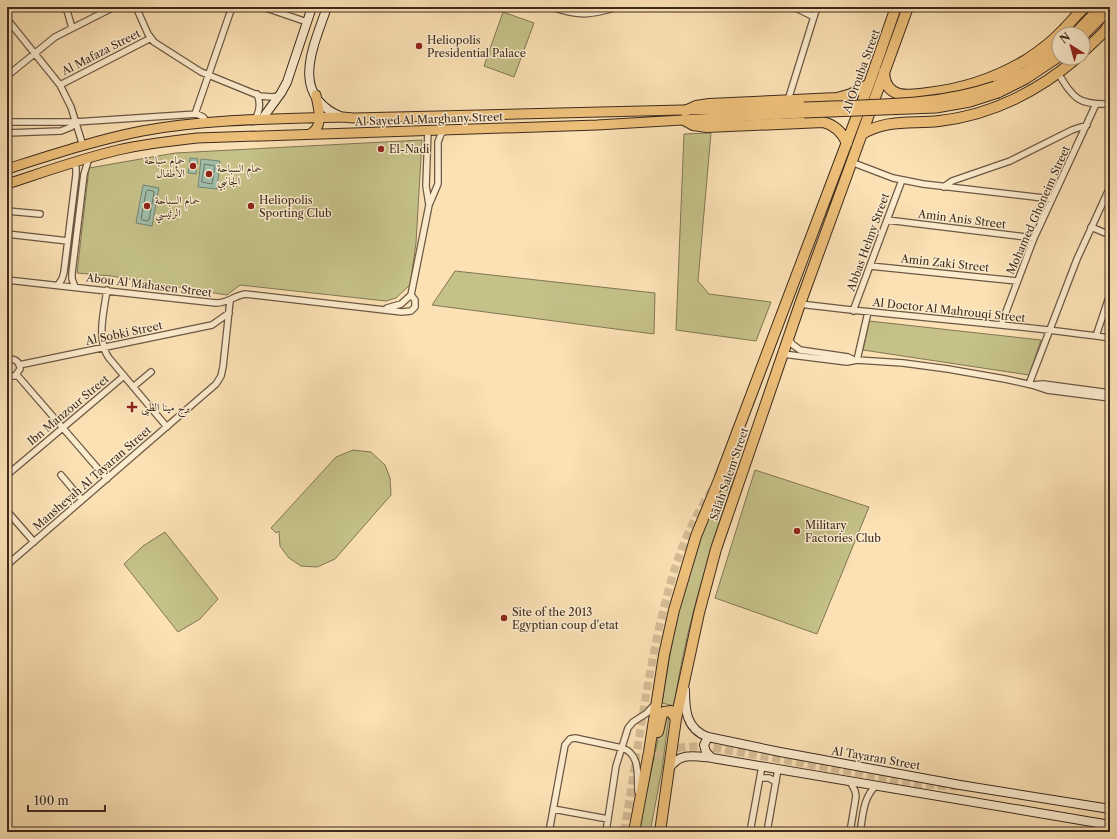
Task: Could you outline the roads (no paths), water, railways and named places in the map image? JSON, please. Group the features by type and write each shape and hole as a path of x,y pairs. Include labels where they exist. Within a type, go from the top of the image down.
{"highway":[{"name":"Al Orouba Street","path":"847,143 896,7"},
{"name":"Al Orouba Street","path":"862,134 908,7"},
{"path":"902,122 895,116 894,107 899,99 904,96 955,89 979,82 1003,72 1026,60 1047,44 1086,7"},
{"path":"1091,44 1104,32 1110,23"},
{"path":"862,134 883,125 902,122 951,120 986,111 1020,97 1067,66"},
{"path":"884,72 886,81 891,90 904,96"},
{"name":"Al Sayed Al Marghany Street","path":"847,143 843,135 828,123 818,122 707,127 693,125 679,115 696,106 710,104 837,98 851,94 869,84"},
{"path":"818,122 823,110 820,98"},
{"name":"Salah Salem Street","path":"660,832 676,719 707,581 722,528 784,354 800,304 862,134"},
{"name":"Salah Salem Street","path":"634,832 649,752 667,640 682,580 696,536 727,459 847,143"},
{"path":"727,459 744,464"},
{"path":"649,752 656,738 663,713 666,711 671,711 676,719"}],"main road":[{"path":"259,119 279,96 287,82 312,7"},
{"path":"310,134 318,128 320,118 316,95 310,79 309,62 327,7"},
{"path":"1082,26 1100,7"},
{"path":"1091,28 1110,9"},
{"path":"679,115 918,102 946,99 980,91 1006,81 1036,66 1051,54"},
{"path":"679,115 918,110 953,106 987,97 1015,85 1037,73 1051,63"},
{"path":"316,95 327,108 342,117 337,126 343,133"},
{"name":"Al Sayed Al Marghany Street","path":"7,169 83,146 143,131 207,122 342,117 679,115"},
{"name":"Al Sayed Al Marghany Street","path":"7,184 90,158 133,147 174,141 233,136 592,126 679,115"},
{"name":"Al Tayaran Street","path":"685,677 685,706 688,719 697,732 708,737 787,754 960,785 1110,809"},
{"path":"708,737 704,745 706,752 712,758"},
{"path":"669,769 674,762 682,757 692,756 712,758 1105,827"}],"street":[{"path":"7,11 12,7"},
{"path":"66,7 72,28"},
{"path":"7,76 52,39 114,7"},
{"path":"136,7 151,38 158,45 208,76 257,94 268,97 279,96"},
{"path":"195,114 232,7"},
{"path":"262,7 307,22"},
{"path":"552,7 575,14 595,13 618,7"},
{"path":"594,7 595,13"},
{"path":"794,7 814,17"},
{"path":"788,100 817,7"},
{"path":"7,20 60,85 69,103 83,146"},
{"name":"Al Mafaza Street","path":"60,85 151,38"},
{"path":"1058,73 1073,96 1088,103 1110,104"},
{"path":"257,94 260,105 259,119"},
{"name":"Mohamed Ghoneim Street","path":"1001,325 1034,238 1096,104"},
{"path":"7,122 76,122 195,114 202,116 207,122"},
{"path":"58,122 59,131"},
{"path":"7,133 59,131 68,129 76,122"},
{"path":"944,187 952,181 1010,161 1072,130 1087,125"},
{"path":"428,130 426,186 429,205"},
{"path":"416,305 404,303 405,312 413,310 416,305 415,300 411,295 429,205 437,190 439,181 438,142 441,134 448,130"},
{"path":"75,287 72,279 72,273 84,171 90,158"},
{"path":"851,162 902,180 944,187 1052,199"},
{"path":"58,285 64,274 76,174 76,168 73,163"},
{"name":"Abbas Helmy Street","path":"853,311 902,180"},
{"path":"1030,385 1076,259 1110,187"},
{"path":"7,210 40,214"},
{"name":"Amin Anis Street","path":"887,220 1034,238"},
{"path":"1091,227 1110,235"},
{"path":"7,234 68,241"},
{"name":"Amin Zaki Street","path":"870,266 1017,281"},
{"name":"Abou Al Mahasen Street","path":"7,280 216,303 230,301 237,296 245,294 405,312"},
{"path":"107,290 102,338 103,348 107,356 167,427"},
{"path":"1096,336 1110,294"},
{"name":"Abou Al Mahasen Street","path":"382,309 404,303 411,295"},
{"name":"Mansheyah Al Tayaran Street","path":"7,565 209,391 218,380 223,367 230,301"},
{"name":"Al Doctor Al Mahrouqi Street","path":"800,304 853,311 1049,330 1110,338"},
{"path":"856,360 868,312"},
{"name":"Al Sobki Street","path":"19,365 212,325 229,313"},
{"path":"789,338 792,344 800,350 848,356 856,360"},
{"path":"784,354 847,362 856,360 948,369 1030,385 1047,390 1110,398"},
{"path":"7,360 14,359 19,365 20,369 17,375 13,377 7,376"},
{"path":"133,387 151,372"},
{"path":"17,375 107,479"},
{"name":"Ibn Manzour Street","path":"7,475 124,376"},
{"path":"1030,385 1043,384 1110,393"},
{"path":"61,475 82,500"},
{"path":"7,511 34,542"},
{"path":"606,832 616,766 629,726 647,713 657,700"},
{"path":"549,832 565,745 568,740 575,738 622,748 630,752 636,762 639,804"},
{"path":"750,832 762,766"},
{"path":"767,832 778,769"},
{"path":"760,778 769,778 776,782"},
{"path":"850,782 856,796 850,832"},
{"path":"860,832 867,798 876,786"},
{"path":"856,796 862,795 867,798"},
{"path":"554,809 608,819"}],"water":[{"name":"حمام سباحة الأطفال","path":"190,158 198,159 196,174 188,173"},
{"name":"حمام السباحة الجانبي","path":"201,159 220,161 217,189 198,187"},
{"name":"حمام السباحة الرئيسي","path":"143,185 159,188 152,226 136,223"}],"tunnel":[{"path":"624,832 649,679 668,591 685,540 712,490"},
{"path":"645,763 668,751 684,747 709,747 921,784 960,787"}],"place":[{"name":"Heliopolis Presidential Palace","path":"419,46"},
{"name":"El-Nadi","path":"381,149"},
{"name":"حمام سباحة الأطفال","path":"193,166"},
{"name":"حمام السباحة الجانبي","path":"209,174"},
{"name":"حمام السباحة الرئيسي","path":"147,206"},
{"name":"Heliopolis Sporting Club","path":"251,206"},
{"name":"برج مينا الطبى","path":"132,407"},
{"name":"Military Factories Club","path":"797,531"},
{"name":"Site of the 2013 Egyptian coup d'etat","path":"504,618"}]}
